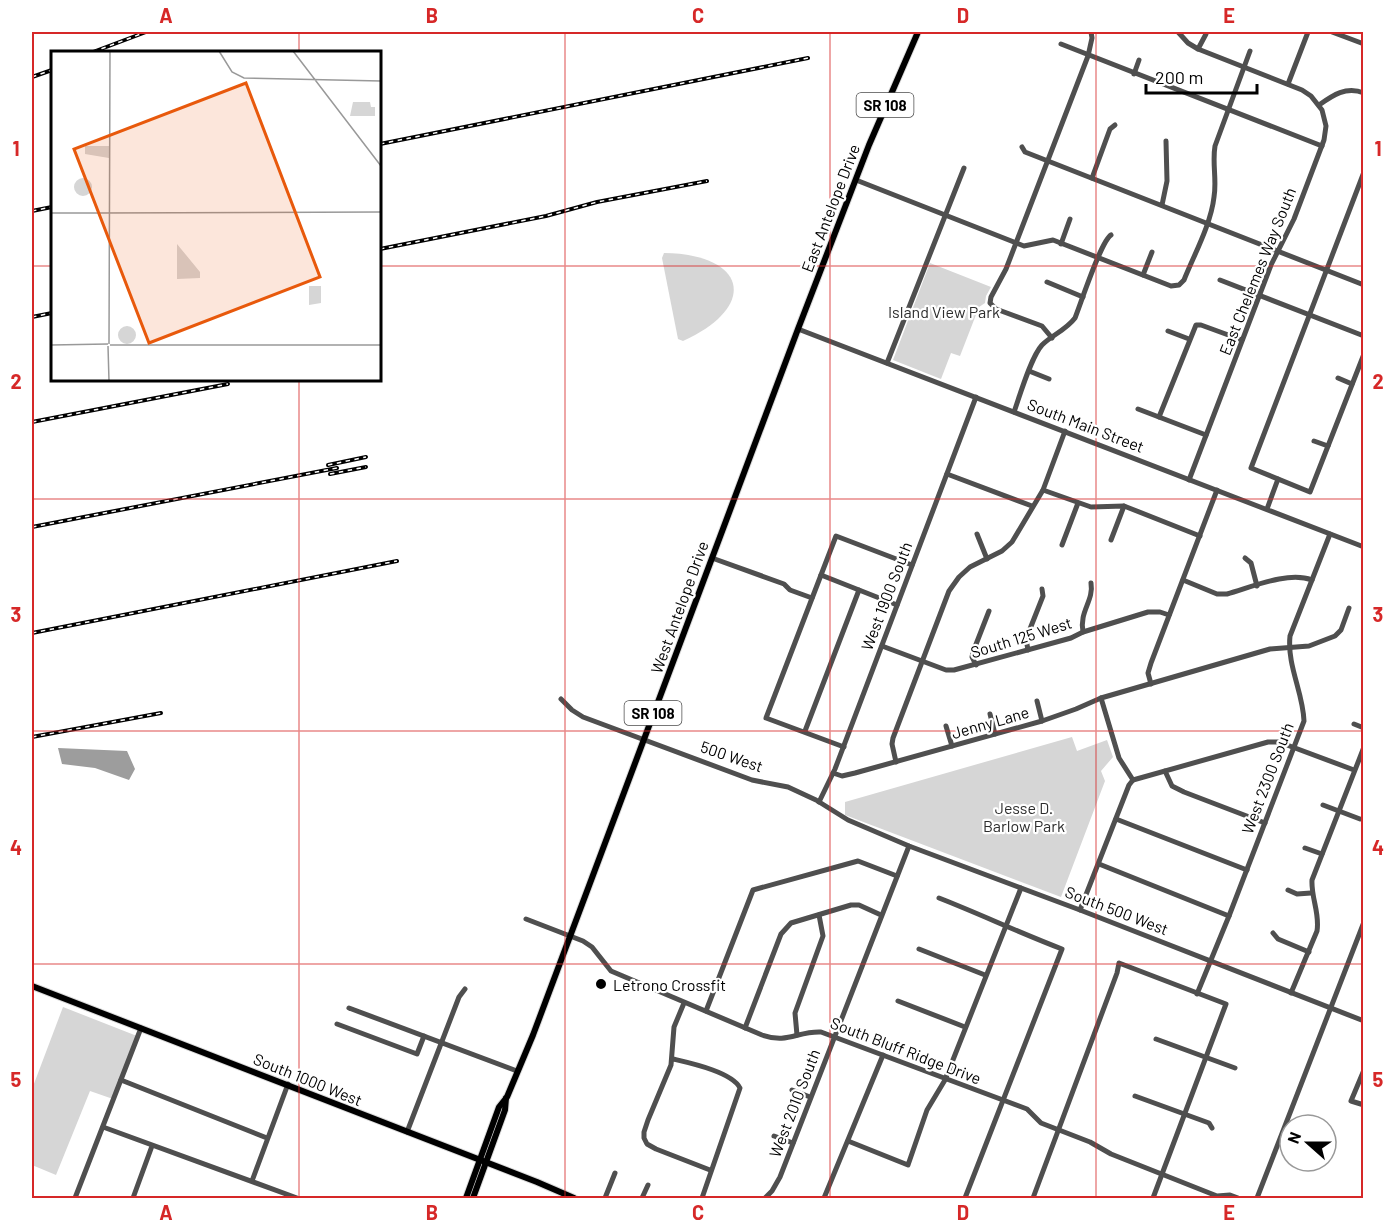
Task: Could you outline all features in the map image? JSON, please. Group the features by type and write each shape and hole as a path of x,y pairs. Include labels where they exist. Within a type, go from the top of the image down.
{"main road":[{"name":"East Antelope Drive","path":"798,328 880,119 918,32"},
{"name":"West Antelope Drive","path":"466,1198 505,1110 507,1097 533,1035 798,328"},
{"name":"South 1000 West","path":"32,986 288,1084 574,1198"},
{"name":"West Antelope Drive","path":"473,1198 482,1161"}],"street":[{"path":"1052,338 1042,326 996,309 990,303 1006,269 1088,56 1091,32"},
{"path":"1178,32 1188,43 1198,49 1302,90 1319,105 1333,95 1347,90 1364,93"},
{"path":"1288,84 1308,32"},
{"path":"1332,32 1364,44"},
{"path":"1198,49 1206,34"},
{"path":"1061,44 1322,146"},
{"path":"856,180 1016,243 1031,246 1045,240 1053,240 1171,286 1179,285 1184,280 1207,222 1215,195 1213,154 1215,146 1250,51"},
{"path":"1134,74 1139,60"},
{"name":"East Chelemes Way South","path":"1189,480 1242,340 1278,250 1298,209 1322,146 1326,126 1319,105"},
{"path":"1092,178 1110,129 1115,125"},
{"path":"1162,205 1167,181 1166,141"},
{"path":"1022,147 1025,152 1364,285"},
{"path":"887,363 964,168"},
{"path":"1364,172 1251,468 1310,492 1364,354"},
{"path":"1061,244 1070,219"},
{"path":"1014,412 1039,349 1070,326 1107,238 1111,235"},
{"path":"1143,275 1152,252"},
{"path":"1220,280 1364,336"},
{"path":"1047,282 1083,297"},
{"path":"1159,417 1196,325 1242,340"},
{"name":"South Main Street","path":"798,328 1364,547"},
{"path":"1168,331 1189,339"},
{"path":"1029,371 1049,379"},
{"path":"1338,378 1352,384"},
{"name":"West 1900 South","path":"819,802 844,747 976,397"},
{"path":"1138,409 1206,435"},
{"path":"896,762 893,738 950,591 959,577 970,567 1002,551 1012,542 1043,490 1065,431"},
{"path":"1314,441 1328,446"},
{"path":"947,474 1032,506"},
{"path":"1267,509 1278,479"},
{"path":"1043,490 1091,507 1124,506 1200,536"},
{"path":"1151,684 1148,673 1150,663 1217,490"},
{"path":"1062,545 1078,503"},
{"path":"1112,540 1124,506"},
{"path":"977,534 987,559"},
{"name":"West 2300 South","path":"1197,994 1304,721 1304,705 1292,670 1290,636 1330,534"},
{"path":"844,747 766,718 836,536 912,565"},
{"path":"712,558 784,584 790,590 812,598"},
{"path":"1245,558 1251,563 1257,586"},
{"path":"821,575 897,605"},
{"path":"1183,580 1217,594 1227,594 1289,577 1302,576 1312,580"},
{"path":"1083,632 1081,620 1092,590 1091,583"},
{"path":"1028,650 1026,639 1043,596 1042,589"},
{"path":"805,731 859,590"},
{"name":"Jenny Lane","path":"833,773 843,776 1042,721 1101,698 1270,649 1309,646 1335,636 1341,630 1349,608"},
{"path":"976,665 972,657 973,652 989,611"},
{"name":"South 125 West","path":"882,646 946,670 954,670 1071,638 1083,632 1148,612 1169,615"},
{"path":"1101,698 1119,758 1133,780"},
{"name":"500 West","path":"561,699 583,717 752,780 788,787 860,826"},
{"path":"1037,701 1042,721"},
{"path":"990,714 995,734"},
{"path":"1354,724 1364,728"},
{"path":"946,726 952,746"},
{"path":"1080,910 1129,785 1133,780 1268,742 1279,742 1354,770"},
{"path":"1291,993 1309,952 1318,922 1311,893 1312,880 1364,747"},
{"path":"1165,771 1172,786 1265,823"},
{"path":"1323,805 1360,819"},
{"path":"1116,819 1247,870"},
{"name":"South 500 West","path":"860,826 1364,1021"},
{"name":"West 2010 South","path":"765,1198 776,1186 880,915 909,846"},
{"path":"1305,848 1322,854"},
{"path":"706,1011 753,890 858,861 897,876"},
{"path":"1099,864 1229,916"},
{"path":"848,1141 908,1165 927,1110 945,1080 1021,888"},
{"path":"1288,890 1297,894 1311,893"},
{"path":"939,898 1062,949 965,1198"},
{"path":"745,1028 781,934 787,926 796,921 855,904 880,915"},
{"path":"797,1035 795,1013 823,936 819,915"},
{"name":"South Bluff Ridge Drive","path":"526,919 592,947 611,971 745,1028 777,1039 813,1032 834,1037 1027,1109 1041,1123 1162,1175 1217,1196 1238,1198"},
{"path":"1257,1198 1364,922"},
{"path":"1273,933 1278,939 1309,952"},
{"path":"919,949 985,975"},
{"path":"1033,1198 1117,974 1119,963 1226,1004 1153,1198"},
{"path":"407,1132 459,997 465,989"},
{"path":"898,1001 965,1027"},
{"path":"684,1003 674,1027 673,1059 644,1132 644,1141 656,1149 710,1170"},
{"path":"349,1008 517,1071"},
{"path":"337,1024 417,1054 424,1036"},
{"path":"75,1198 141,1028"},
{"path":"1156,1039 1235,1068"},
{"path":"824,1198 883,1055"},
{"path":"673,1059 691,1063 732,1079 740,1087 741,1092 710,1170 702,1198"},
{"path":"1364,1070 1351,1101 1364,1105"},
{"path":"121,1080 267,1138"},
{"path":"252,1181 288,1084"},
{"path":"792,1090 810,1097"},
{"path":"1135,1096 1209,1123 1212,1128"},
{"path":"103,1127 297,1198"},
{"path":"774,1136 793,1143"},
{"path":"133,1198 152,1146"},
{"path":"605,1198 615,1173"},
{"path":"642,1198 648,1185"}],"green space":[{"path":"664,253 692,256 712,262 726,272 733,284 732,298 724,313 708,327 683,341 678,339 662,258"},
{"name":"Island View Park","path":"930,263 991,287 985,303 979,307 960,356 951,353 941,379 893,360"},
{"name":"Jesse D. Barlow Park","path":"1072,737 1077,751 1107,740 1113,757 1101,771 1105,781 1061,897 845,815 845,802"},
{"path":"63,1007 137,1036 113,1099 90,1091 56,1175 32,1165 32,1089"}],"shaded area":[{"path":"58,748 127,751 135,769 129,780 95,768 62,764"}],"railway":[{"path":"96,51 146,32"},
{"path":"381,144 808,58"},
{"path":"32,77 51,70"},
{"path":"381,249 546,216 597,202 707,181"},
{"path":"32,211 51,207"},
{"path":"32,317 51,313"},
{"path":"32,422 228,384"},
{"path":"328,465 366,457"},
{"path":"330,474 366,467"},
{"path":"32,527 337,468"},
{"path":"32,633 397,561"},
{"path":"32,737 161,713"}],"place":[{"name":"Letrono Crossfit","path":"601,984"}]}
